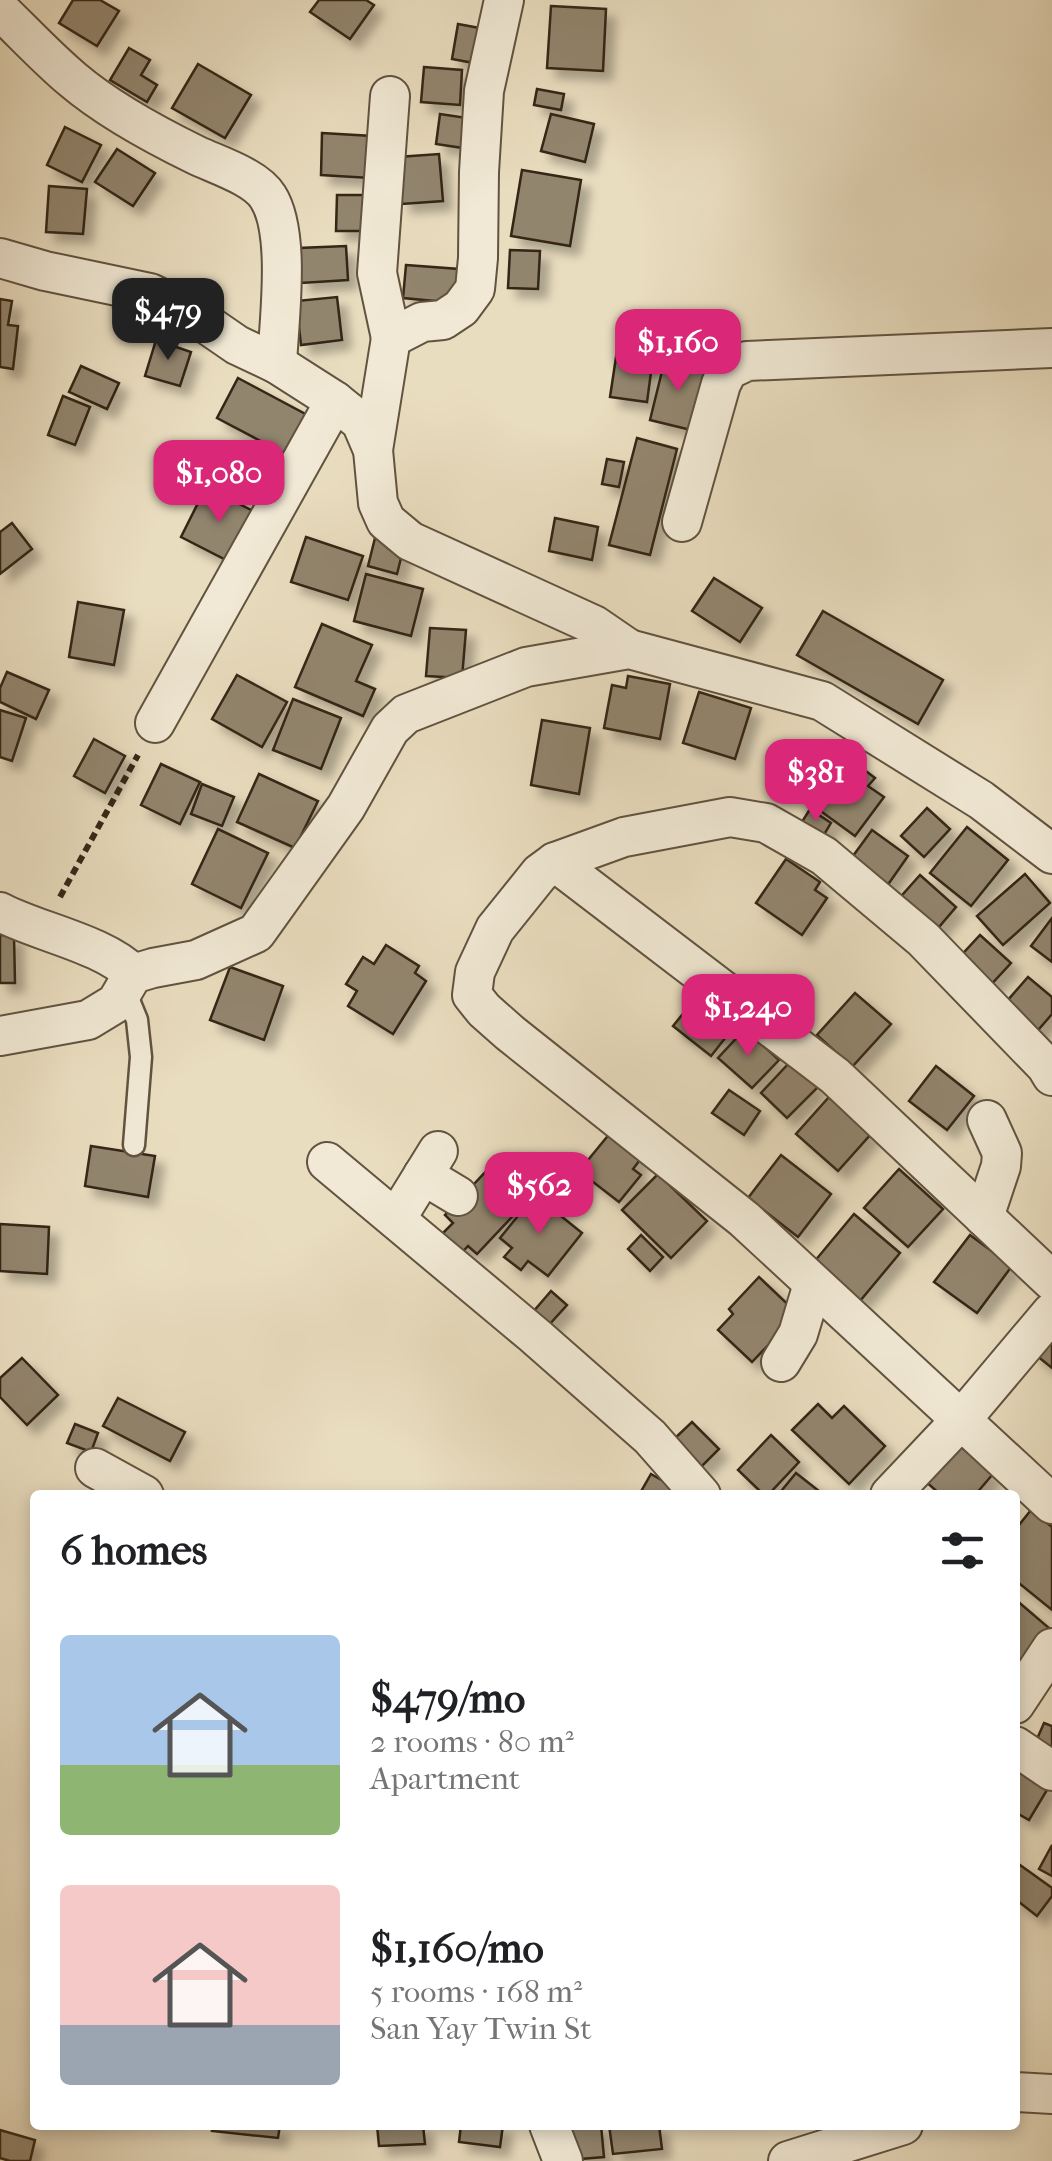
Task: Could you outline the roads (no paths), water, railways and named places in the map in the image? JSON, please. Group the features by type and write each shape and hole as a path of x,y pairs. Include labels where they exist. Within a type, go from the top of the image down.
{"street":[{"path":"391,338 422,322 442,320 462,308 475,288 484,91 504,0"},
{"path":"0,10 73,80 140,125 238,174 267,194 278,221 281,257 277,364"},
{"path":"390,96 377,273 391,338 373,450 378,503 386,521 410,541 594,625 629,649 822,702 981,800 1052,854"},
{"path":"0,258 150,293 189,312 335,402 361,422 373,450"},
{"path":"682,522 716,398 728,370 747,361 1052,348"},
{"path":"155,723 335,402"},
{"path":"0,1036 88,1020 116,1003 129,981 153,968 196,960 256,934 346,807 390,729 406,714 526,666 629,649"},
{"path":"1052,1076 923,939 824,856 766,823 730,816 624,837 555,862 540,873 494,929 476,972 472,995 510,1033 744,1220 1052,1504"},
{"path":"555,862 835,1076 1052,1280"},
{"path":"0,912 123,963 129,981"},
{"path":"984,1217 1002,1153 988,1120"},
{"path":"327,1162 650,1438 696,1490"},
{"path":"396,1219 430,1163 458,1196"},
{"path":"781,1362 798,1334 813,1284"},
{"path":"895,1490 1052,1312"},
{"path":"95,1468 135,1490"},
{"path":"1020,1696 1052,1648"},
{"path":"1020,1749 1052,1771"},
{"path":"1020,2092 1052,2094"},
{"path":"551,2130 563,2161"},
{"path":"788,2161 888,2130"}],"lane":[{"path":"129,981 142,1056 134,1145"}]}
